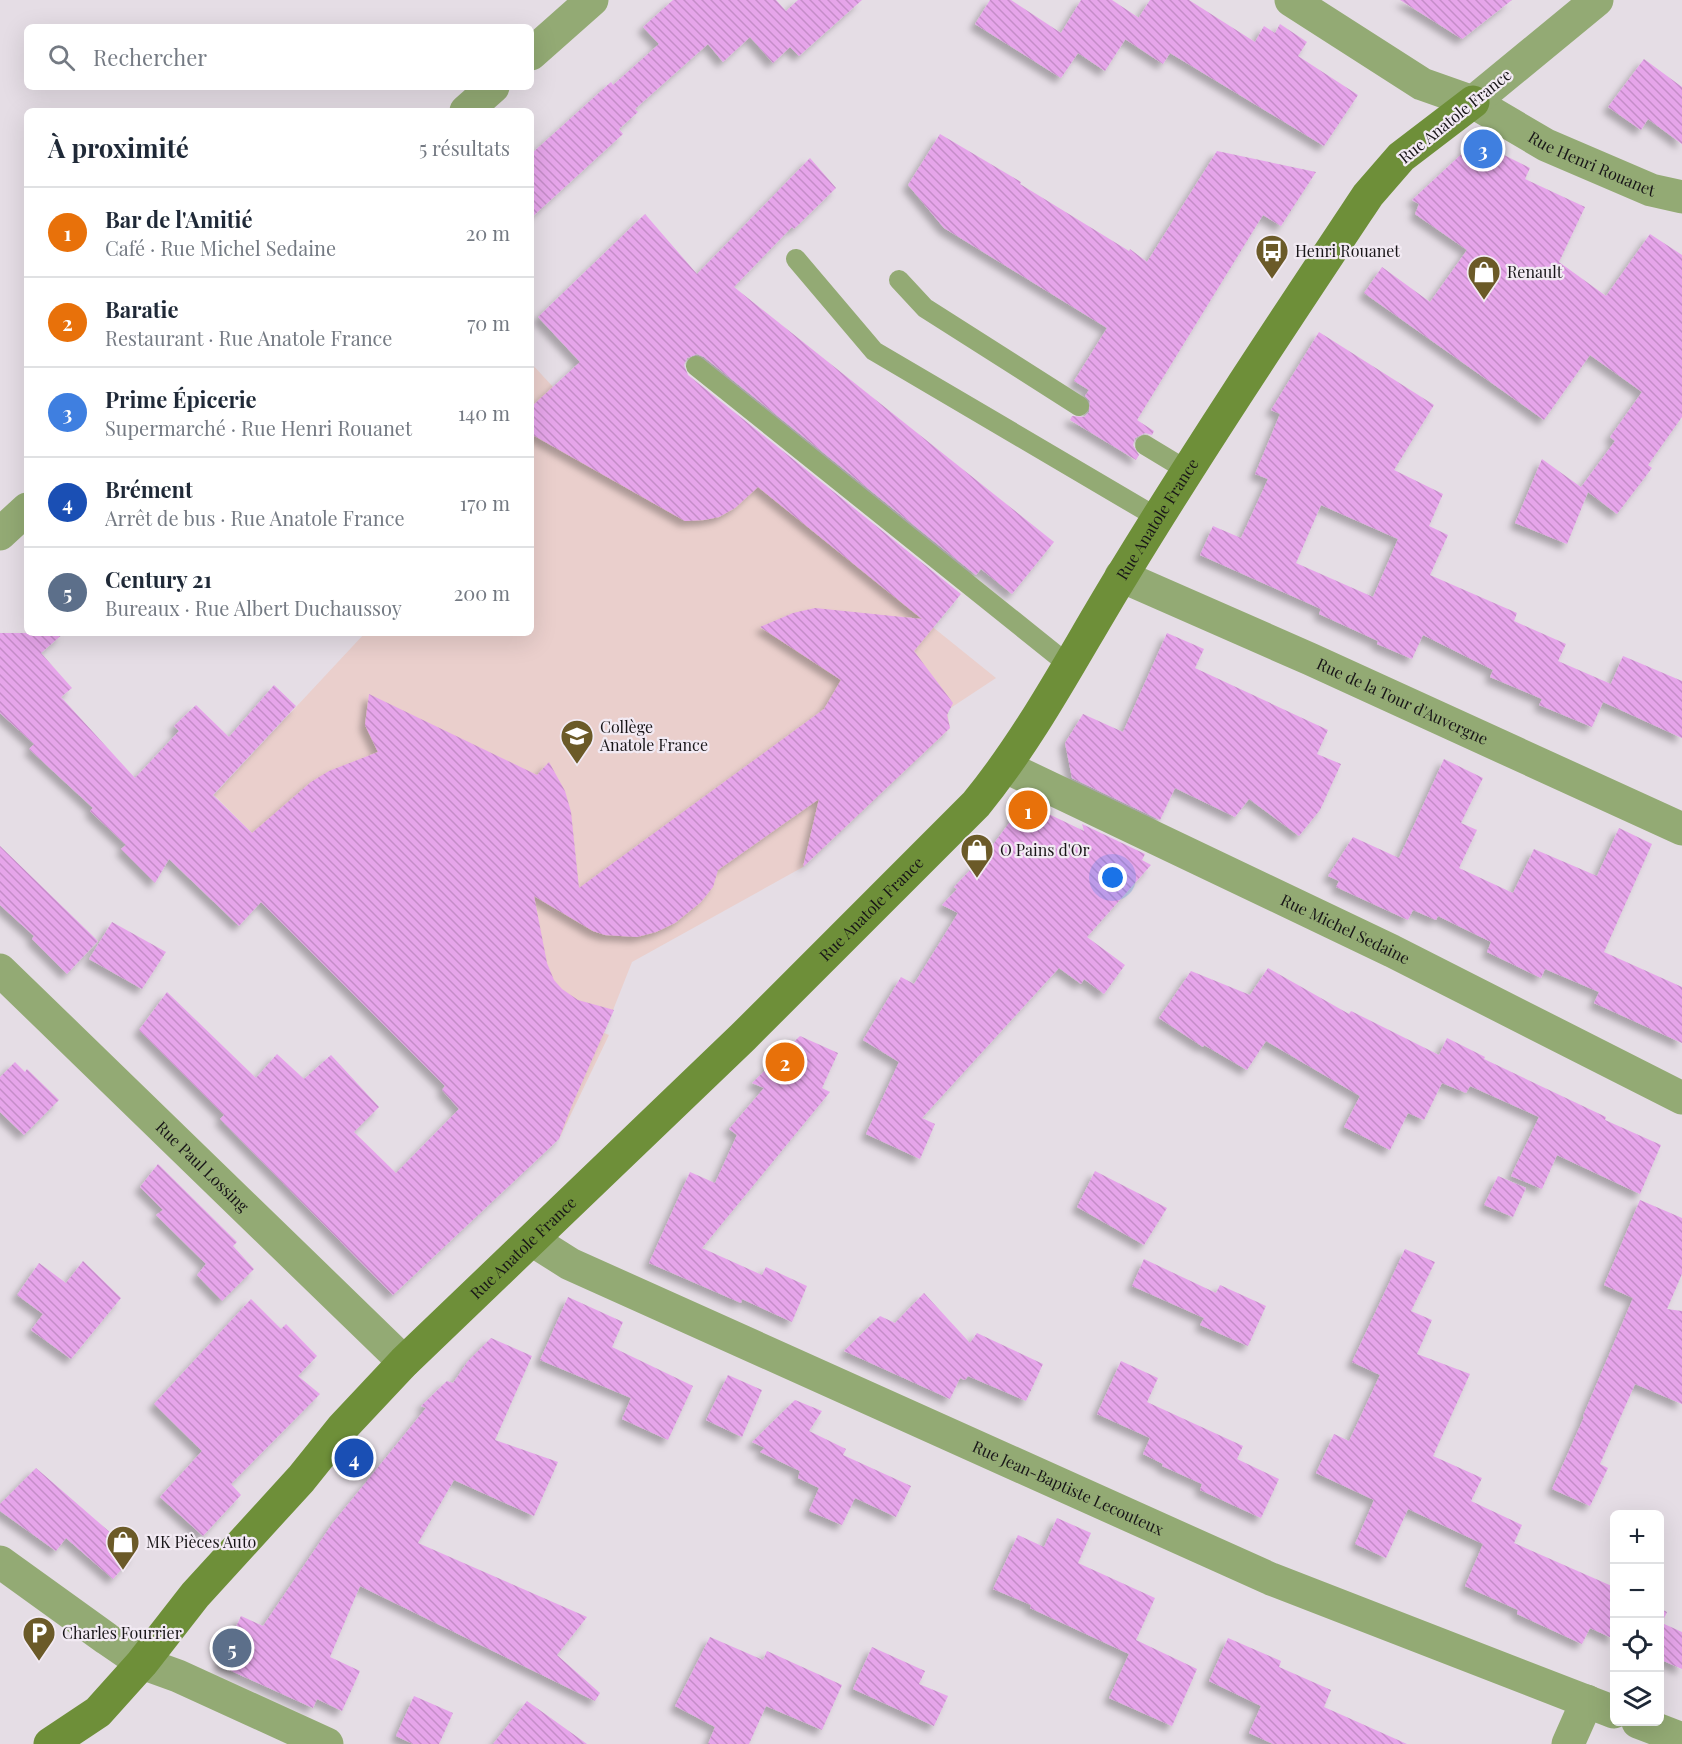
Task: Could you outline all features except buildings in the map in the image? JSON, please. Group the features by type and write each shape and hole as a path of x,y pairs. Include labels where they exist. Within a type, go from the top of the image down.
{"main road":[{"name":"Rue Anatole France","path":"50,1744 98,1712 142,1662 195,1595 301,1479 342,1428 404,1362 743,1037 976,804 1006,767 1070,666 1121,576 1368,195 1401,157 1473,102"}],"street":[{"path":"534,51 592,0"},
{"name":"Rue Henri Rouanet","path":"1291,0 1422,84 1473,102 1546,145 1651,190 1682,197"},
{"name":"Rue Anatole France","path":"1473,102 1597,0"},
{"path":"469,108 490,90"},
{"path":"0,534 24,512"},
{"name":"Rue de la Tour d'Auvergne","path":"1121,576 1310,659 1682,829"},
{"name":"Rue Michel Sedaine","path":"1006,767 1392,951 1682,1098"},
{"name":"Rue Paul Lossing","path":"0,970 404,1362"},
{"name":"Rue Jean-Baptiste Lecouteux","path":"532,1240 570,1264 1271,1579 1601,1707"},
{"path":"0,1562 107,1640 142,1662 327,1744"},
{"path":"1568,1744 1601,1707"},
{"path":"1648,1726 1682,1739"}],"lane":[{"path":"796,259 874,351 1158,518"},
{"path":"899,280 925,308 1079,406"},
{"path":"696,366 1070,666"},
{"path":"1145,445 1188,471"}],"shaded area":[{"name":"Collège Anatole France","path":"534,366 576,412 625,379 996,678 949,709 947,712 950,728 803,867 632,962 604,1033 609,1035 559,1139 214,795 362,636 534,636"}],"place":[{"name":"Prime Épicerie","path":"1483,149"},
{"name":"Henri Rouanet","path":"1272,280"},
{"name":"Renault","path":"1484,301"},
{"name":"Collège Anatole France","path":"577,765"},
{"name":"Bar de l'Amitié","path":"1028,810"},
{"name":"O Pains d'Or","path":"977,879"},
{"name":"Baratie","path":"785,1062"},
{"name":"Brément","path":"354,1458"},
{"name":"MK Pièces Auto","path":"123,1571"},
{"name":"Century 21","path":"232,1648"},
{"name":"Charles Fourrier","path":"39,1662"}]}
